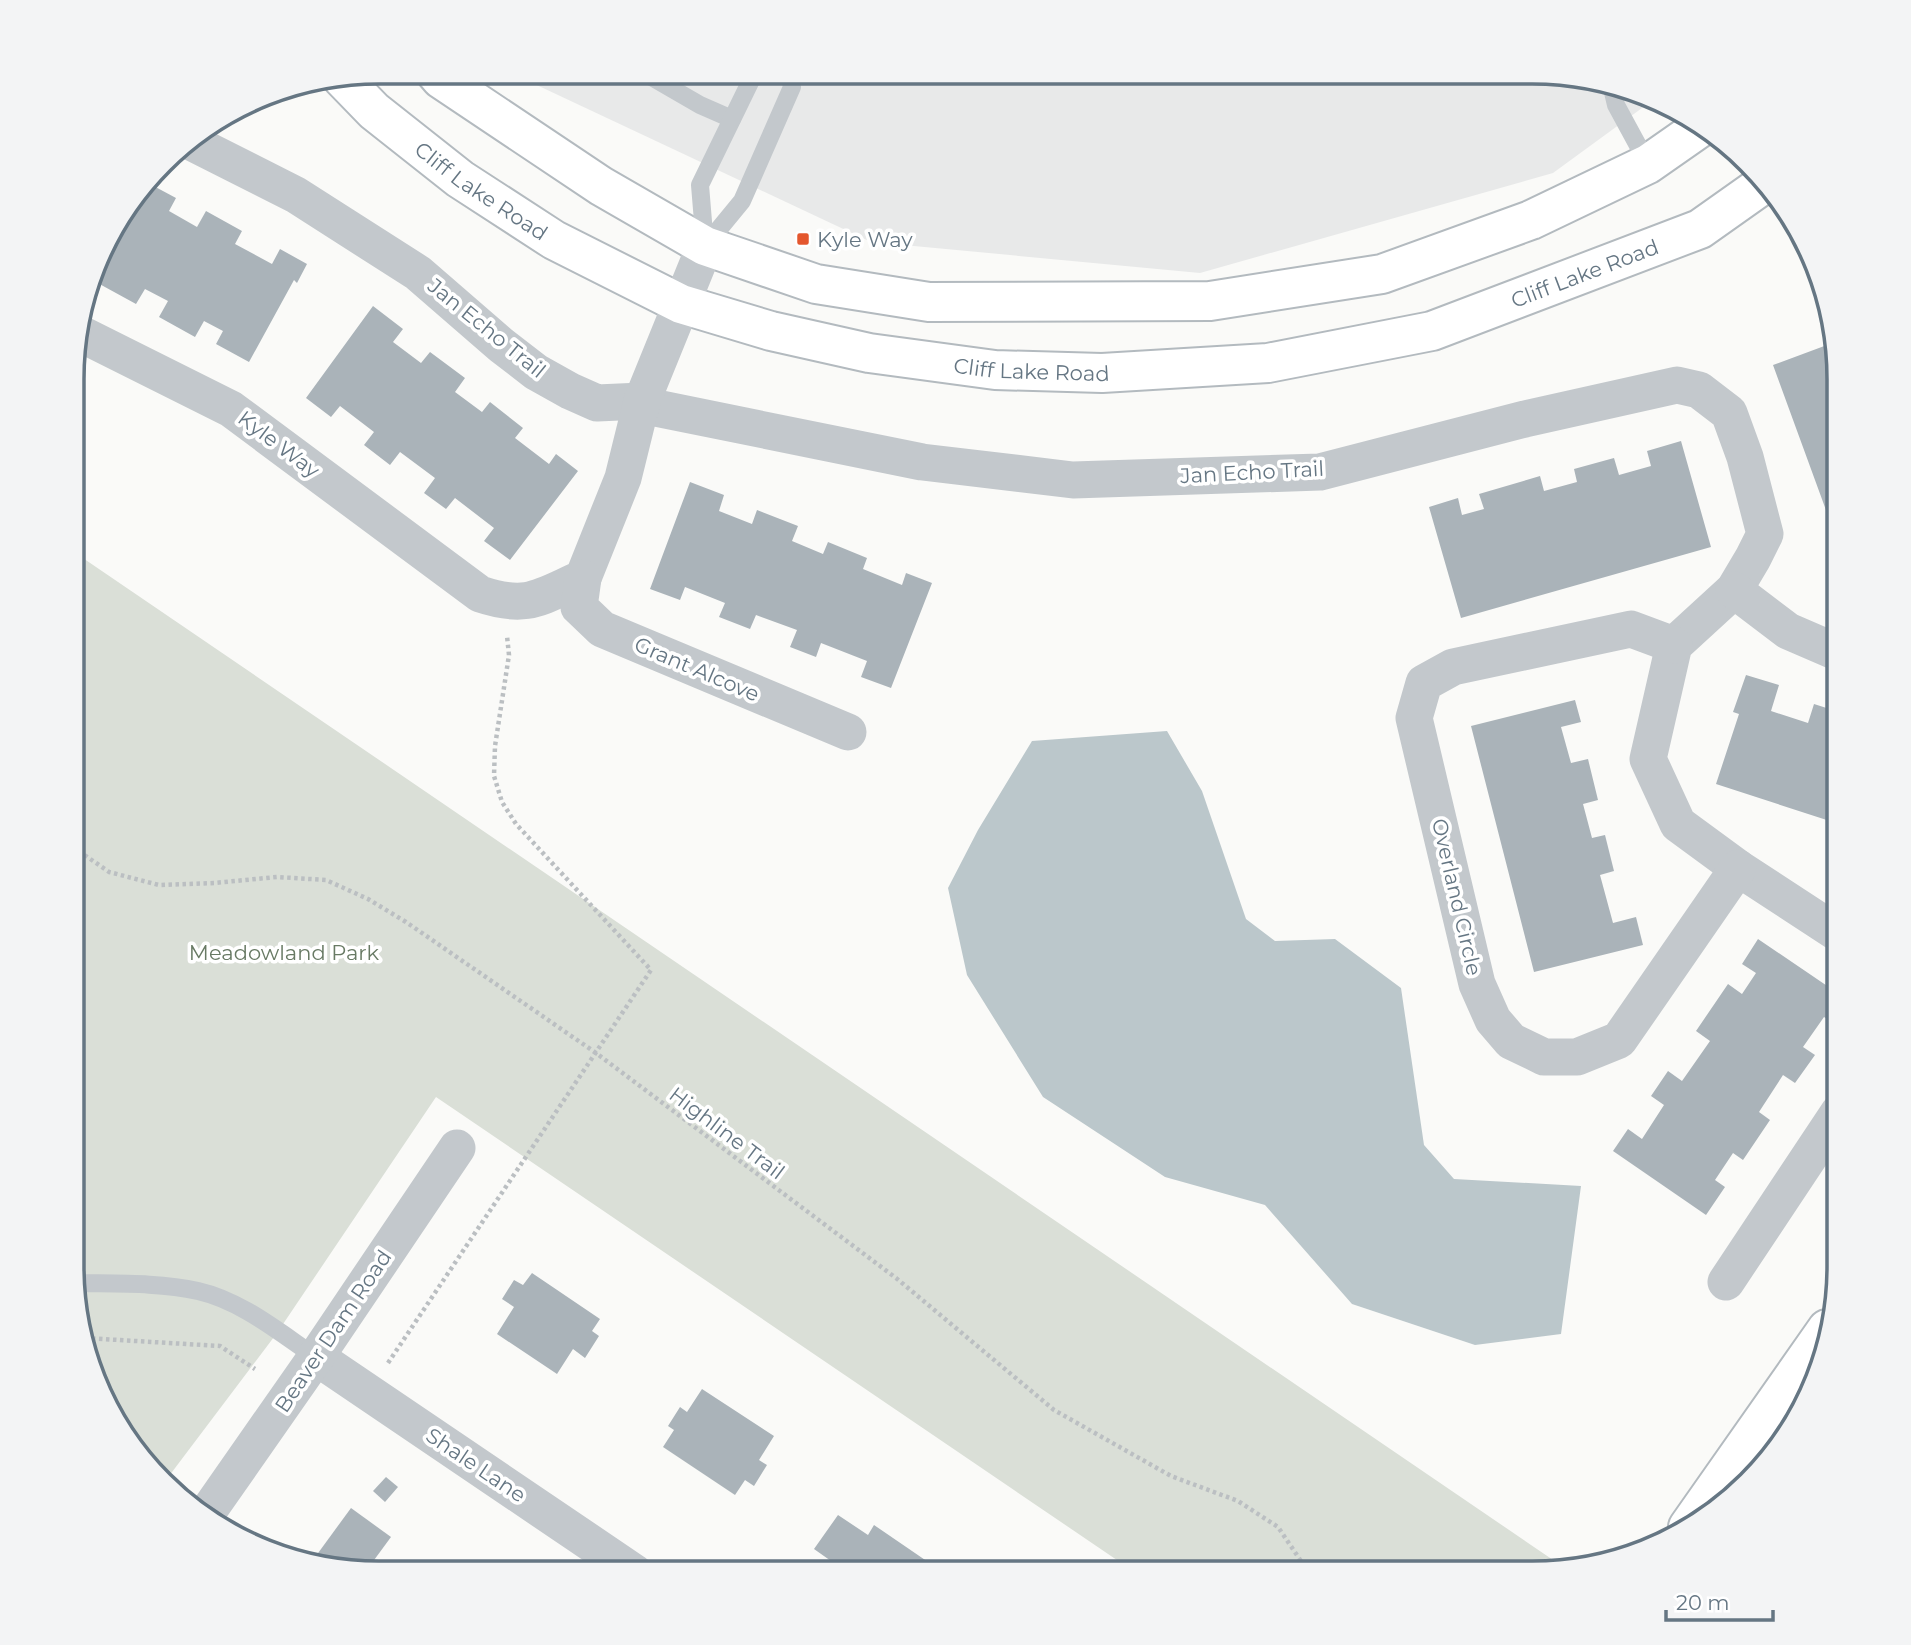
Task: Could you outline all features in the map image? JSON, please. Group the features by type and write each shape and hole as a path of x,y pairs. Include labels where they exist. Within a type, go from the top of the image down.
{"street":[{"path":"448,84 601,186 705,246 816,284 929,302 1210,301 1382,274 1531,220 1648,164 1693,132"},
{"name":"Cliff Lake Road","path":"350,86 373,111 460,179 554,240 681,304 771,331 869,353 995,370 1102,373 1268,363 1433,331 1700,229 1757,189"},
{"name":"Jan Echo Trail","path":"199,146 296,195 418,272 536,372 597,403 642,401 651,407 922,462 1073,480 1320,472 1525,419 1677,385 1699,390 1729,413 1748,467 1765,534 1734,590 1674,645"},
{"path":"505,602 531,601 583,578 623,478 642,401 705,246"},
{"name":"Kyle Way","path":"88,337 231,409 480,594 505,602"},
{"name":"Grant Alcove","path":"583,578 579,607 602,629 848,732"},
{"path":"1734,590 1788,631 1827,648"},
{"name":"Overland Circle","path":"1674,645 1632,628 1453,667 1424,683 1414,718 1477,984 1493,1020 1511,1041 1544,1058 1577,1057 1619,1040 1738,868"},
{"path":"1674,645 1648,759 1678,824 1738,868 1827,926"},
{"path":"1726,1282 1827,1130"},
{"name":"Beaver Dam Road","path":"211,1508 457,1148"},
{"path":"1702,1506 1817,1342"},
{"name":"Shale Lane","path":"316,1357 617,1561"}],"lane":[{"path":"664,84 700,105 732,119"},
{"path":"705,246 700,185 749,84"},
{"path":"705,246 743,201 791,84"},
{"path":"1614,96 1616,105 1648,164"},
{"path":"85,1283 199,1291 245,1309 316,1357"}],"path":[{"path":"368,1392 651,970 516,824 502,802 494,776 495,746 509,655 505,602"},
{"name":"Highline Trail","path":"84,855 109,872 159,885 277,877 326,880 368,899 406,922 596,1053 896,1278 1054,1410 1171,1476 1238,1501 1278,1527 1301,1561"},
{"path":"93,1338 220,1346 256,1369"}],"shaded area":[{"path":"535,84 1532,84 1589,90 1645,106 1553,173 1200,273 871,242"},
{"path":"1167,731 1202,791 1246,919 1275,941 1335,939 1401,988 1424,1145 1454,1179 1581,1186 1561,1334 1475,1345 1352,1304 1265,1205 1165,1177 1043,1097 967,975 948,888 978,830 1032,741"}],"green space":[{"name":"Meadowland Park","path":"84,559 1553,1560 1118,1561 436,1097 277,1333 171,1474 134,1430 114,1396 94,1342 84,1266"}],"building":[{"path":"155,187 176,198 169,211 197,227 206,211 242,231 235,244 272,264 280,249 307,264 297,283 294,280 249,362 216,344 223,331 204,321 195,337 159,317 168,301 145,289 136,304 100,284 114,249 134,215"},
{"path":"373,306 403,329 393,342 421,363 430,352 465,378 455,392 482,412 490,402 523,428 515,438 549,464 556,454 578,471 510,560 484,541 494,528 455,498 446,509 424,493 435,478 400,452 390,465 364,445 374,432 340,406 331,417 306,398"},
{"path":"1825,346 1827,513 1773,365"},
{"path":"1681,441 1711,547 1461,618 1429,507 1458,498 1462,515 1484,509 1479,494 1540,476 1544,491 1577,482 1574,469 1614,458 1619,475 1651,466 1647,451"},
{"path":"690,482 724,495 719,511 752,524 757,510 798,526 792,541 823,554 828,542 867,558 863,569 902,585 906,573 932,583 891,688 861,677 867,661 821,643 816,657 790,647 797,630 756,615 750,629 719,617 725,603 685,587 680,600 650,589"},
{"path":"1746,675 1779,685 1771,711 1808,723 1814,704 1827,708 1827,820 1716,784 1739,714 1733,712"},
{"path":"1575,700 1581,722 1561,727 1571,763 1588,759 1598,800 1583,804 1592,838 1605,835 1614,871 1600,875 1613,923 1636,917 1643,945 1534,972 1471,726"},
{"path":"1758,939 1827,986 1827,1019 1824,1017 1803,1047 1815,1055 1795,1083 1783,1075 1759,1112 1770,1120 1743,1160 1733,1153 1715,1180 1725,1187 1706,1215 1613,1151 1628,1129 1642,1139 1664,1105 1651,1096 1668,1071 1682,1081 1710,1041 1696,1031 1728,984 1742,994 1756,973 1742,964"},
{"path":"532,1273 600,1319 592,1331 599,1336 585,1358 573,1349 557,1374 497,1334 514,1307 502,1299 514,1280 523,1285"},
{"path":"702,1389 774,1436 759,1460 767,1465 754,1486 745,1480 735,1495 663,1447 674,1430 668,1426 680,1407 687,1412"},
{"path":"386,1477 398,1487 385,1502 373,1491"},
{"path":"351,1508 391,1537 374,1561 317,1554"},
{"path":"838,1515 868,1535 874,1525 927,1561 831,1561 814,1549"}],"place":[{"name":"Kyle Way","path":"803,239"}]}
